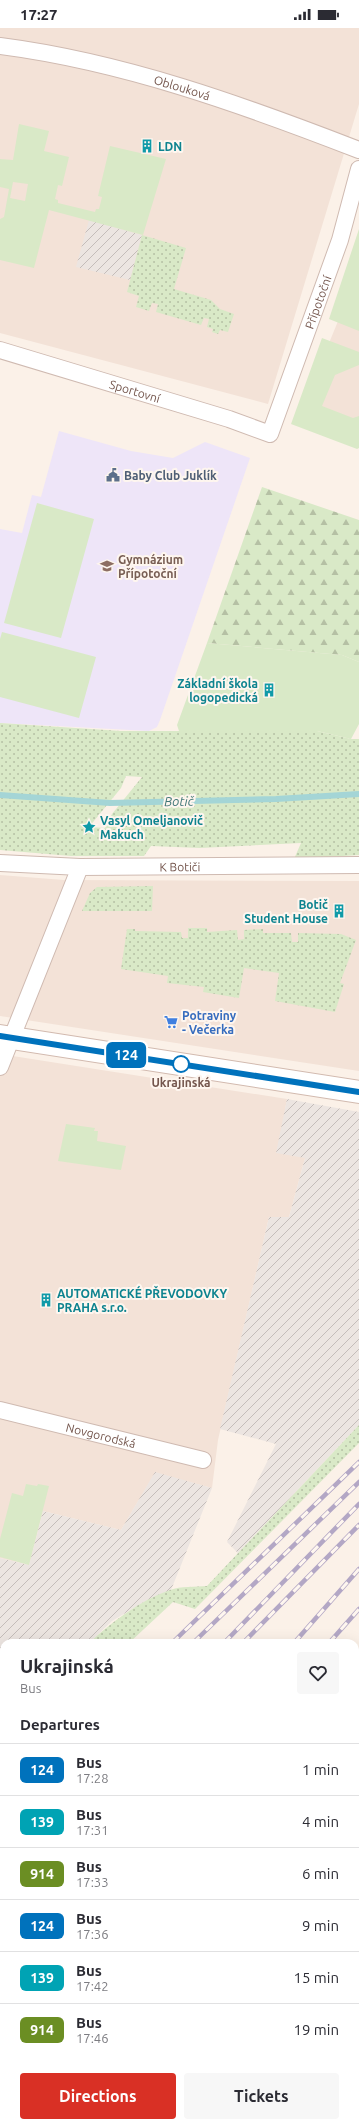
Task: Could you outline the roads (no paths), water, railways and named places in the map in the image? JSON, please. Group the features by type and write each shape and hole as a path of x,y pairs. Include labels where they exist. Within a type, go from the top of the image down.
{"street":[{"name":"Oblouková","path":"0,46 71,58 157,78 359,150"},
{"name":"Přípotoční","path":"270,434 340,240 359,168"},
{"name":"Sportovní","path":"0,350 229,419 270,434"},
{"name":"K Botiči","path":"0,863 80,867 359,865"},
{"path":"0,1067 6,1037 80,867"},
{"path":"6,1037 359,1092"},
{"name":"Novgorodská","path":"0,1410 203,1460"}],"waterway":[{"name":"Botič","path":"0,795 110,803 276,799 359,794"}],"railway":[{"path":"176,1639 359,1462"},
{"path":"197,1639 359,1482"},
{"path":"228,1639 359,1504"},
{"path":"247,1639 359,1525"},
{"path":"298,1639 359,1569"},
{"path":"333,1639 359,1609"}],"place":[{"name":"LDN","path":"147,146"},
{"name":"Baby Club Juklík","path":"113,475"},
{"name":"Gymnázium Přípotoční","path":"107,566"},
{"name":"Základní škola logopedická","path":"269,690"},
{"name":"Vasyl Omeljanovič Makuch","path":"89,827"},
{"name":"Botič Student House","path":"339,911"},
{"name":"Potraviny - Večerka","path":"171,1022"},
{"name":"Ukrajinská","path":"181,1064"},
{"name":"AUTOMATICKÉ PŘEVODOVKY PRAHA s.r.o.","path":"46,1300"}]}
